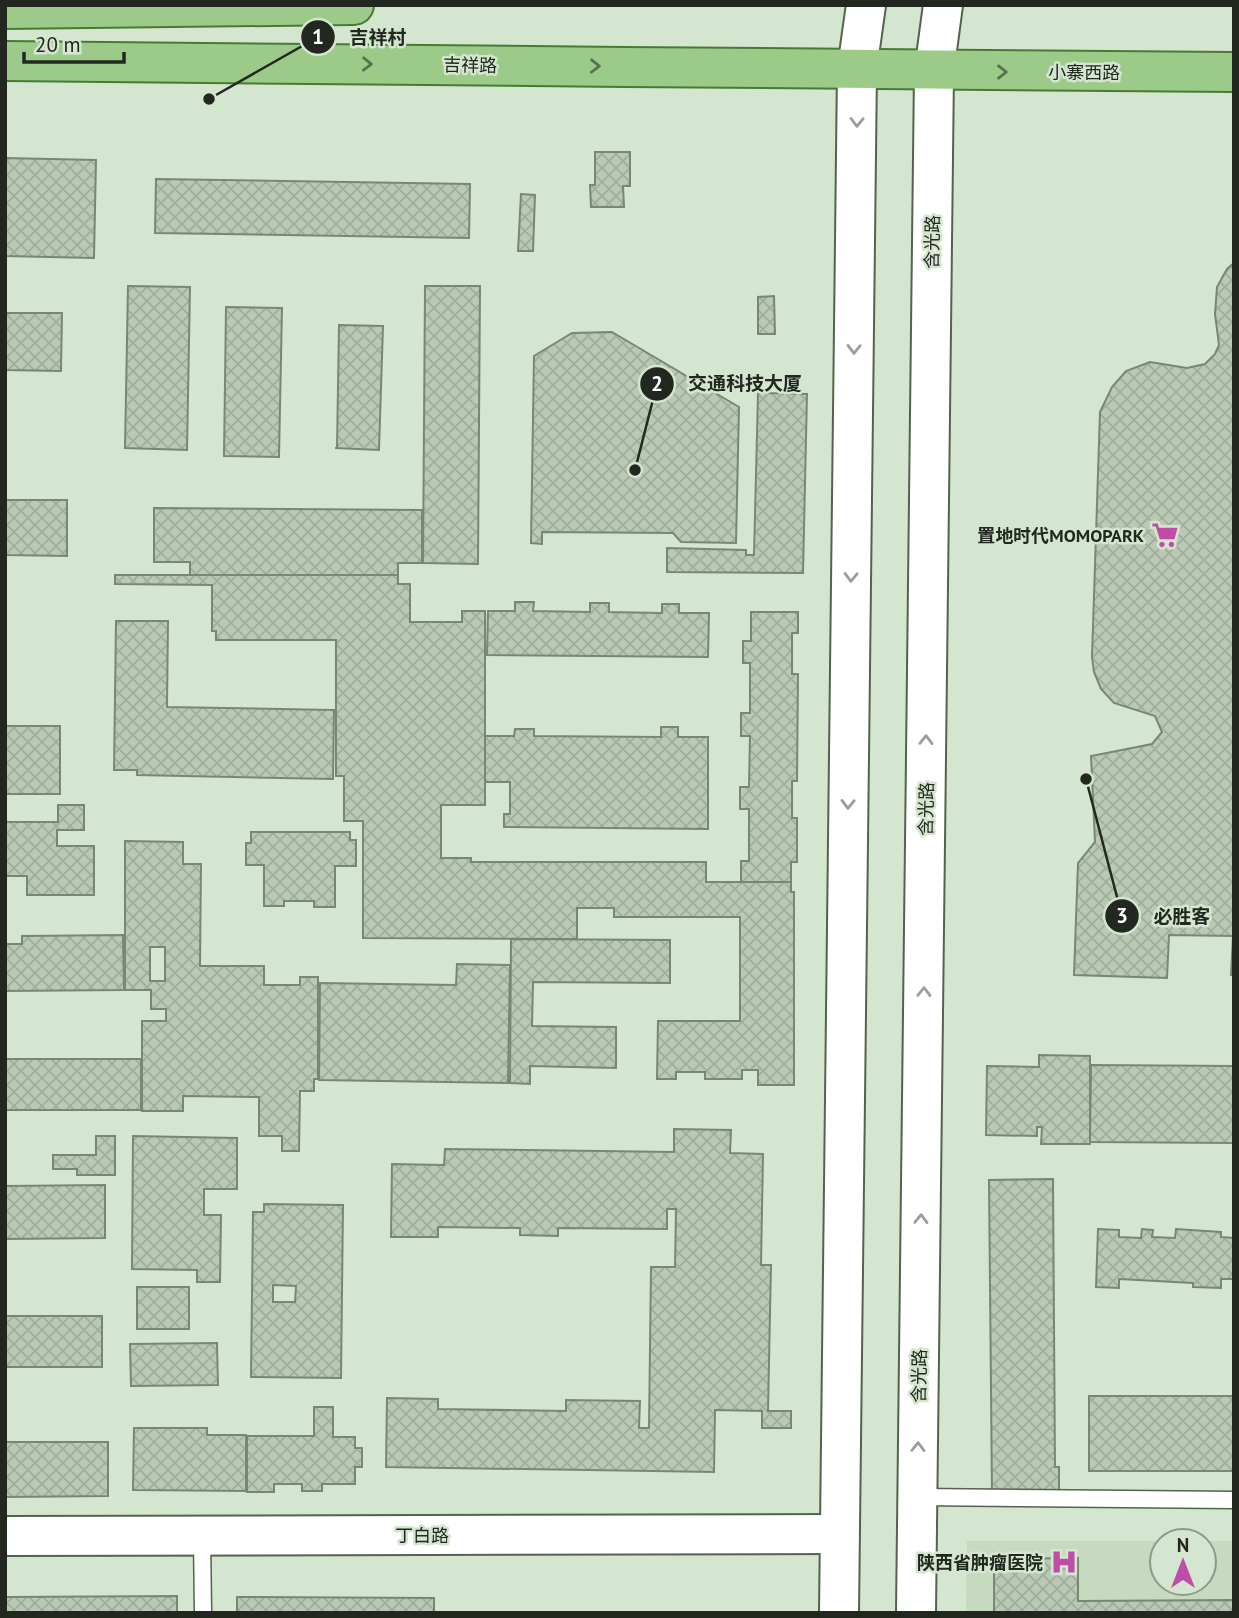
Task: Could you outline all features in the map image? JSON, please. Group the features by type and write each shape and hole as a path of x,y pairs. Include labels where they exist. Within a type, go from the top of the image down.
{"main road":[{"path":"5,9 354,5"},
{"path":"839,1613 857,69 866,5"},
{"name":"含光路","path":"916,1613 934,72 943,5"},
{"name":"吉祥路","path":"5,61 934,72"},
{"name":"小寨西路","path":"934,72 1234,72"},
{"name":"丁白路","path":"5,1536 839,1534"}],"lane":[{"path":"918,1497 1234,1500"},
{"path":"202,1536 203,1613"}],"shaded area":[{"name":"陕西省肿瘤医院","path":"967,1541 1148,1541 1148,1597 1218,1597 1218,1541 1234,1541 1234,1613 966,1613"}],"building":[{"path":"595,152 630,152 630,186 623,186 624,207 591,207 590,185 595,185"},
{"path":"5,158 96,160 94,258 5,256"},
{"path":"156,179 470,184 469,238 155,233"},
{"path":"521,194 535,195 533,251 518,251"},
{"name":"置地时代MOMOPARK","path":"1234,263 1234,975 1231,975 1233,936 1169,935 1167,978 1074,975 1078,863 1095,842 1091,756 1152,744 1162,732 1155,716 1114,703 1101,689 1094,672 1092,657 1100,412 1112,387 1126,371 1150,362 1187,368 1205,364 1215,354 1219,345 1215,314 1217,287 1227,269"},
{"path":"128,286 190,287 187,450 125,448"},
{"path":"425,286 480,286 478,564 423,563"},
{"path":"774,296 775,334 758,334 758,297"},
{"path":"226,307 282,308 279,457 224,456"},
{"path":"5,313 62,313 61,371 5,370"},
{"path":"339,325 383,326 379,450 335,448"},
{"path":"612,332 739,407 736,543 681,542 673,533 542,532 542,544 531,543 534,356 572,333"},
{"path":"758,393 807,394 803,573 667,572 667,548 746,550 746,555 754,555"},
{"path":"5,500 67,500 67,556 5,555"},
{"path":"154,508 422,510 422,563 398,563 398,575 190,575 190,562 154,562"},
{"path":"115,575 398,575 398,584 410,584 410,622 462,622 462,611 485,611 485,805 441,805 441,858 471,858 471,862 706,862 706,882 791,882 791,892 794,892 794,1085 758,1085 758,1070 742,1070 742,1079 705,1079 705,1072 676,1072 676,1079 657,1079 658,1021 740,1021 740,917 614,917 614,908 577,908 577,939 363,938 363,821 344,821 344,776 336,776 336,640 216,640 216,631 212,631 212,585 115,584"},
{"path":"515,602 534,602 533,611 590,612 590,603 609,603 609,612 662,613 662,604 679,604 679,613 709,613 708,657 487,655 488,611 515,611"},
{"path":"751,612 798,612 798,633 792,633 792,674 798,674 797,781 792,781 792,818 797,818 797,862 791,862 791,882 741,882 741,861 749,861 749,809 740,809 740,787 749,787 750,736 741,736 741,713 750,713 750,663 743,663 743,641 751,641"},
{"path":"116,621 168,621 167,707 334,710 333,779 137,775 137,770 114,770"},
{"path":"5,726 60,726 60,794 5,794"},
{"path":"661,727 678,727 678,737 708,737 708,829 504,827 504,814 510,814 510,782 485,782 485,736 514,736 515,729 534,729 534,736 661,737"},
{"path":"58,805 84,805 84,830 57,830 57,846 94,846 94,895 27,895 27,876 5,876 5,822 58,822"},
{"path":"251,832 350,832 350,840 356,840 356,866 335,866 335,907 314,907 314,901 284,901 284,906 264,906 264,865 246,865 246,843 251,843"},
{"path":"125,841 183,842 183,864 201,864 200,966 264,966 264,985 300,985 300,977 318,977 318,1079 314,1079 314,1091 300,1091 299,1151 282,1151 282,1136 259,1136 259,1097 183,1096 183,1111 142,1111 142,1021 166,1021 166,1009 151,1009 151,990 125,990","holes":["150,947 165,947 165,981 150,981"]},
{"path":"123,935 124,990 5,991 5,944 22,944 22,936"},
{"path":"511,939 670,940 670,983 533,982 532,1026 616,1027 616,1068 530,1066 530,1084 510,1083"},
{"path":"457,964 510,965 508,1083 319,1080 320,983 456,985"},
{"path":"1039,1055 1090,1056 1090,1144 1041,1144 1042,1127 1037,1127 1037,1136 986,1135 987,1066 1039,1067"},
{"path":"5,1059 141,1059 141,1110 5,1110"},
{"path":"1091,1065 1234,1066 1234,1143 1090,1142"},
{"path":"674,1129 731,1130 730,1153 763,1154 761,1265 771,1265 768,1411 791,1411 791,1428 762,1428 762,1411 715,1410 714,1472 386,1467 387,1398 438,1399 438,1409 566,1411 566,1400 640,1401 639,1428 649,1428 651,1267 675,1267 676,1209 667,1209 667,1229 558,1228 558,1236 520,1235 520,1228 438,1227 438,1237 391,1237 392,1164 444,1165 445,1149 674,1152"},
{"path":"96,1136 115,1136 115,1175 77,1175 77,1169 53,1169 53,1155 96,1155"},
{"path":"133,1136 237,1138 237,1189 204,1189 204,1215 221,1215 220,1282 197,1282 197,1270 132,1269"},
{"path":"1053,1179 1055,1467 1059,1467 1059,1494 992,1495 989,1180"},
{"path":"105,1185 105,1238 5,1239 5,1186"},
{"path":"264,1204 343,1205 341,1378 251,1377 253,1212 264,1212","holes":["273,1285 296,1286 295,1302 273,1302"]},
{"path":"1098,1229 1119,1230 1119,1237 1141,1238 1142,1229 1153,1230 1152,1237 1175,1238 1176,1229 1221,1232 1221,1237 1234,1238 1234,1279 1221,1279 1221,1288 1193,1287 1193,1283 1119,1279 1119,1288 1096,1287"},
{"path":"137,1287 189,1287 189,1329 137,1329"},
{"path":"5,1316 102,1316 102,1367 5,1367"},
{"path":"217,1343 218,1385 131,1386 130,1344"},
{"path":"1089,1396 1234,1396 1234,1471 1089,1471"},
{"path":"314,1407 333,1407 333,1437 355,1437 355,1448 362,1448 362,1467 355,1467 355,1484 322,1484 322,1491 302,1491 302,1484 274,1484 274,1492 247,1492 247,1436 314,1436"},
{"path":"134,1428 207,1428 207,1435 246,1435 246,1491 133,1490"},
{"path":"5,1442 108,1442 108,1496 5,1497"},
{"path":"1078,1558 1078,1601 1234,1600 1234,1613 994,1613 994,1559"},
{"path":"177,1596 177,1613 5,1613 5,1597"},
{"path":"237,1597 434,1598 434,1613 237,1613"}],"place":[{"name":"吉祥村","path":"209,99"},
{"name":"交通科技大厦","path":"635,470"},
{"name":"置地时代MOMOPARK","path":"1165,535"},
{"name":"必胜客","path":"1086,779"},
{"name":"陕西省肿瘤医院","path":"1064,1562"}]}
